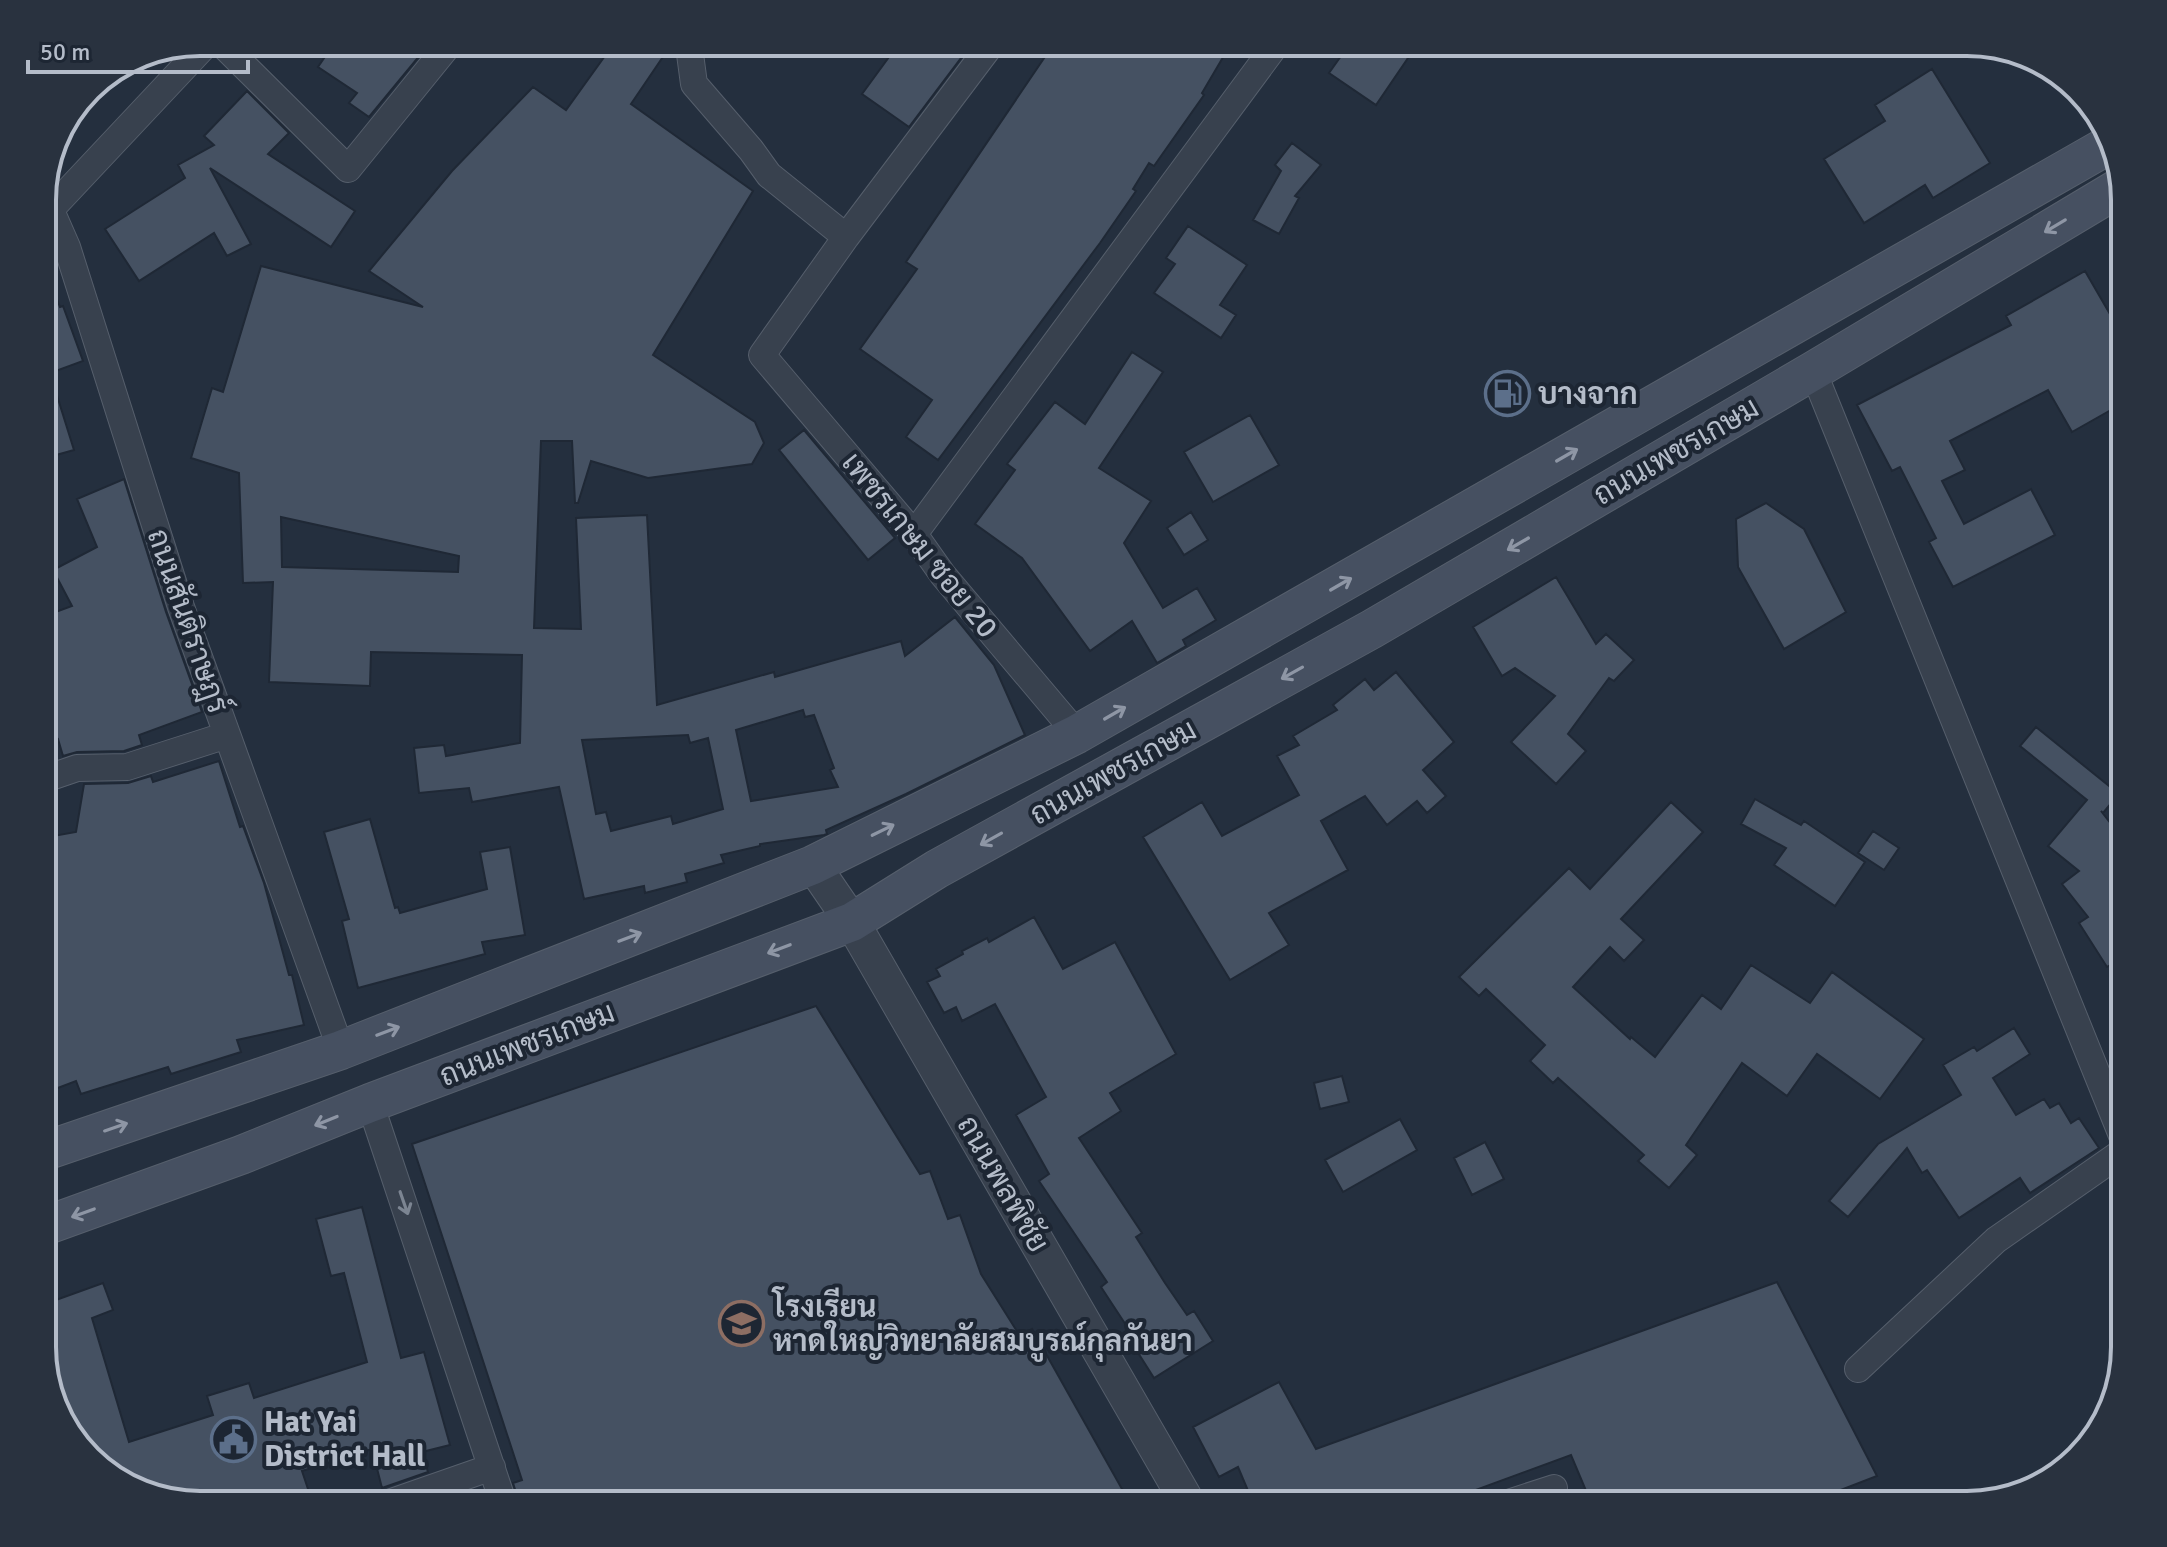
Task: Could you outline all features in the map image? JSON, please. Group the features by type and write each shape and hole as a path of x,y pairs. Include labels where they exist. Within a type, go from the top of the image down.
{"main road":[{"name":"ถนนเพชรเกษม","path":"56,1147 341,1050 813,865 1077,734 2101,149"},
{"name":"ถนนเพชรเกษม","path":"56,1222 241,1155 370,1103 852,922 937,869 1372,629 2111,193"}],"street":[{"path":"56,189 193,56"},
{"path":"234,56 348,169 440,56"},
{"path":"690,56 694,84 769,175 846,237 982,56"},
{"path":"914,534 1268,56"},
{"name":"ถนนสันติราษฎร์","path":"56,222 67,247 181,607 341,1050"},
{"name":"เพชรเกษม ซอย 20","path":"846,237 762,355 914,534 943,575 1077,734"},
{"path":"1813,371 2111,1108"},
{"path":"56,775 77,768 127,767 227,735"},
{"name":"ถนนพลพิชัย","path":"813,865 852,922 1181,1491"},
{"path":"370,1103 500,1491"},
{"path":"1858,1369 1996,1240 2111,1160"},
{"path":"423,1491 492,1467"},
{"path":"1545,1491 1554,1488"}],"building":[{"path":"325,56 419,56 369,117 349,103 357,93 318,67"},
{"path":"605,56 664,56 631,104 753,191 653,355 755,422 764,443 752,464 648,478 591,461 578,503 575,503 572,441 541,441 534,628 581,629 576,518 647,515 657,705 774,672 775,677 901,641 905,656 955,617 994,665 1025,735 826,830 827,834 760,844 721,855 724,863 685,874 687,882 645,893 644,886 584,899 559,787 472,802 469,788 419,793 414,748 444,745 446,756 520,743 522,655 371,652 370,686 269,682 273,582 243,583 239,473 191,458 212,388 223,392 261,266 423,307 369,271 452,171 533,87 566,110","holes":["281,517 459,556 458,572 282,567","803,710 805,717 814,715 838,787 751,801 736,730","688,735 690,743 708,738 723,809 673,824 671,816 611,831 606,812 596,814 582,740"]},
{"path":"890,56 962,56 909,127 862,94"},
{"path":"1046,56 1224,56 1202,93 1204,95 1154,166 1149,163 1133,189 1136,191 1100,243 938,460 906,437 932,400 860,349 917,269 906,262"},
{"path":"1341,56 1408,58 1376,105 1329,73"},
{"path":"1932,69 1990,163 1933,198 1925,185 1864,223 1824,159 1885,121 1875,105"},
{"path":"247,91 289,133 268,154 355,211 331,247 210,168 251,244 227,256 214,233 139,281 105,229 185,178 178,165 214,145 204,136"},
{"path":"1292,143 1321,165 1295,196 1299,198 1279,234 1253,220 1281,171 1275,165"},
{"path":"1188,226 1247,265 1220,305 1236,315 1221,338 1154,293 1175,264 1166,258"},
{"path":"2085,271 2111,316 2111,410 2072,432 2048,390 1950,441 1965,470 1942,481 1964,524 2031,489 2055,535 1953,587 1929,542 1936,538 1900,467 1892,471 1857,405 2011,325 2006,316"},
{"path":"56,297 60,307 63,306 83,361 56,371"},
{"path":"1132,352 1163,372 1099,468 1151,501 1124,543 1163,608 1197,588 1216,620 1183,640 1186,646 1157,663 1132,621 1090,651 1022,558 975,524 1015,470 1007,464 1055,402 1085,424"},
{"path":"56,392 74,450 56,455"},
{"path":"1250,415 1279,465 1213,502 1184,452"},
{"path":"804,430 895,538 868,560 779,450"},
{"path":"124,479 202,712 139,735 142,745 124,751 77,752 63,756 56,740 56,612 72,606 56,576 56,568 97,547 77,499"},
{"path":"1766,503 1804,529 1846,612 1784,649 1738,567 1736,519"},
{"path":"1191,512 1208,540 1184,555 1167,528"},
{"path":"1556,577 1596,644 1606,634 1634,660 1614,681 1609,678 1568,734 1586,751 1556,784 1511,742 1555,696 1515,668 1502,676 1473,627"},
{"path":"1396,672 1454,742 1423,770 1446,796 1427,813 1417,801 1387,825 1365,796 1321,821 1348,870 1269,913 1289,945 1230,980 1143,837 1202,802 1222,836 1299,795 1277,756 1299,745 1293,736 1337,710 1333,705 1365,679 1374,690"},
{"path":"2036,727 2111,788 2111,804 2103,813 2101,811 2111,824 2111,965 2107,967 2079,923 2088,917 2062,884 2079,871 2048,846 2087,800 2020,746"},
{"path":"219,761 240,827 243,826 264,883 304,1025 237,1040 241,1052 171,1074 168,1067 81,1094 76,1081 56,1089 56,836 76,832 84,784 128,783 151,776 153,782"},
{"path":"1755,799 1801,825 1804,821 1865,862 1835,906 1774,865 1786,848 1741,824"},
{"path":"1671,802 1703,832 1621,919 1644,940 1624,961 1610,947 1573,987 1630,1039 1655,1057 1702,995 1721,1009 1751,965 1810,1003 1832,972 1924,1039 1880,1099 1817,1054 1787,1096 1742,1063 1686,1145 1697,1155 1669,1188 1638,1161 1644,1155 1558,1078 1553,1083 1530,1061 1545,1045 1486,989 1479,996 1459,977 1569,868 1590,889"},
{"path":"370,819 395,908 398,907 400,913 487,889 480,852 510,847 525,935 482,942 485,954 358,988 342,921 349,919 324,832"},
{"path":"1873,831 1899,848 1884,870 1858,853"},
{"path":"1034,917 1063,969 1115,942 1176,1054 1110,1093 1121,1111 1079,1138 1142,1233 1136,1237 1165,1283 1187,1315 1194,1311 1213,1341 1154,1378 1135,1348 1139,1345 1101,1287 1107,1282 1039,1181 1049,1174 1016,1115 1046,1097 995,1004 962,1021 956,1007 944,1013 927,982 940,976 936,969 963,954 962,951 987,938 989,942"},
{"name":"โรงเรียน หาดใหญ่วิทยาลัยสมบูรณ์กุลกันยา","path":"816,1006 920,1174 930,1171 948,1219 960,1215 981,1274 1020,1336 1032,1329 1123,1491 516,1491 513,1483 522,1480 412,1144"},
{"path":"2014,1028 2030,1054 1993,1078 2016,1115 2044,1099 2050,1108 2059,1103 2071,1123 2079,1118 2099,1148 2030,1193 2020,1178 1959,1218 1927,1170 1922,1173 1907,1148 1848,1217 1829,1201 1878,1144 1961,1095 1943,1065 1974,1047 1977,1051"},
{"path":"1342,1076 1349,1102 1320,1109 1314,1083"},
{"path":"1400,1119 1417,1150 1343,1192 1325,1160"},
{"path":"1485,1142 1504,1179 1472,1195 1454,1158"},
{"path":"362,1207 401,1358 424,1352 450,1445 422,1452 428,1472 382,1488 372,1449 302,1471 309,1491 190,1491 136,1476 98,1449 80,1427 61,1385 56,1357 56,1300 103,1283 113,1310 92,1318 129,1442 213,1415 207,1396 249,1383 254,1398 367,1362 344,1273 331,1276 316,1219"},
{"path":"1777,1282 1877,1476 1838,1491 1586,1491 1571,1455 1473,1491 1248,1491 1238,1467 1219,1477 1193,1427 1279,1382 1316,1449"}],"place":[{"name":"บางจาก","path":"1507,394"},
{"name":"โรงเรียน หาดใหญ่วิทยาลัยสมบูรณ์กุลกันยา","path":"742,1324"},
{"name":"Hat Yai District Hall","path":"233,1439"}]}
